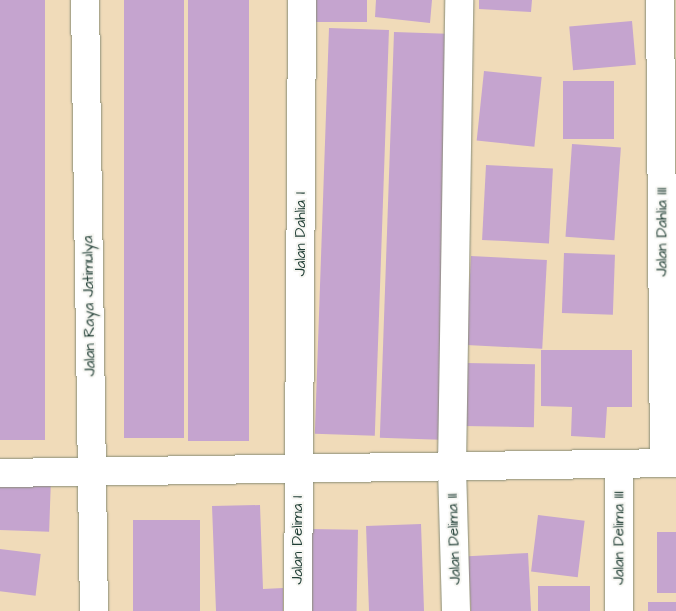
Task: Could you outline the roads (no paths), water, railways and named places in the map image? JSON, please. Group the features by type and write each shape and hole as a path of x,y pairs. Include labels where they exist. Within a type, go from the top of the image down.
{"street":[{"name":"Jalan Raya Jatimulya","path":"85,0 94,611"},
{"name":"Jalan Dahlia I","path":"299,468 302,0"},
{"name":"Jalan Delima II","path":"456,611 452,466 459,0"},
{"name":"Jalan Dahlia III","path":"660,0 670,463"},
{"path":"0,473 91,474 299,468 670,463"},
{"name":"Jalan Delima III","path":"619,464 619,611"},
{"name":"Jalan Delima I","path":"298,611 299,468"}]}
